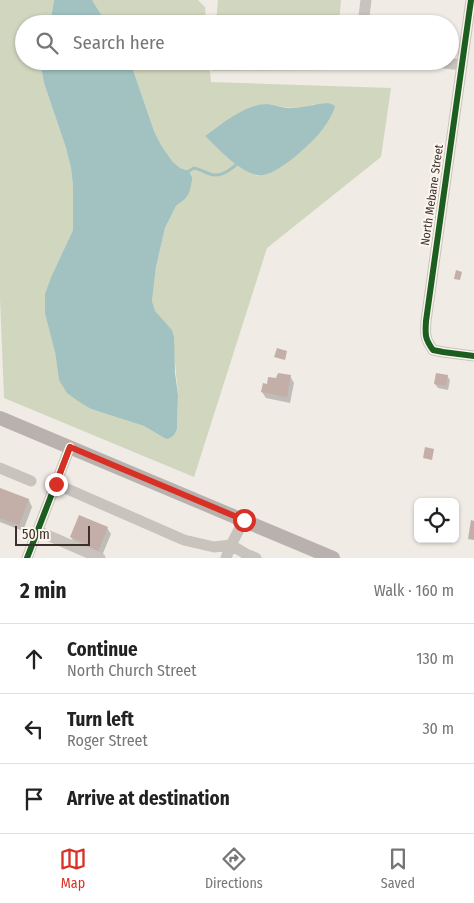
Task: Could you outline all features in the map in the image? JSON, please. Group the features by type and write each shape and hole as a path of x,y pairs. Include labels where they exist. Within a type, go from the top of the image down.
{"main road":[{"path":"0,418 333,558"}],"street":[{"path":"364,15 366,0"},
{"name":"North Mebane Street","path":"472,0 425,335 427,342 433,350 474,356"},
{"path":"27,558 70,447"},
{"path":"0,468 31,481"},
{"path":"56,484 184,540 214,547 231,545 256,558"},
{"path":"226,558 244,520"},
{"path":"38,531 100,558"}],"green space":[{"path":"0,0 54,0 52,15 15,15 15,70 42,70 71,168 73,230 52,275 55,352 59,380 91,409 144,426 166,439 177,429 178,395 172,330 154,311 152,301 156,267 165,228 176,206 185,199 192,177 189,171 180,168 172,161 161,145 154,131 133,70 210,70 211,82 391,88 381,157 267,248 194,477 4,398 0,298","holes":["267,104 297,108 315,104 258,176 236,163 205,136 226,120 258,105"]},
{"path":"92,0 198,0 205,7 205,15 101,15"},
{"path":"218,0 341,0 340,15 217,15"},
{"path":"212,70 329,70 212,71"}],"water":[{"path":"54,0 92,0 101,15 52,15"},
{"path":"42,70 133,70 154,131 161,145 172,161 180,168 189,171 192,177 189,193 176,206 165,228 156,267 152,301 155,311 172,330 174,337 178,395 177,429 170,438 166,439 144,426 91,409 67,393 59,380 55,352 45,313 45,294 73,230 73,186 66,148 44,83"},
{"path":"328,103 335,107 327,123 317,136 289,162 264,175 250,173 243,169 229,159 205,136 218,126 251,107 267,104 298,108"}],"building":[{"path":"456,270 462,272 460,280 454,279"},
{"path":"277,348 287,351 285,360 274,357"},
{"path":"278,373 291,375 287,397 261,392 263,383 267,384 268,377 276,378"},
{"path":"436,373 448,375 446,386 434,384"},
{"path":"425,447 434,449 432,460 423,458"},
{"path":"0,488 29,499 19,525 0,518"},
{"path":"79,515 108,527 97,554 83,548 85,543 70,537"},
{"path":"471,520 474,521 474,540 468,539"}],"waterway":[{"path":"187,172 194,168 218,175 229,170 239,162"}],"cycle path":[{"path":"471,0 426,321 426,337 433,350 474,356"},
{"path":"27,558 70,447"}],"route":[{"path":"56,484 70,447 244,520"}]}
